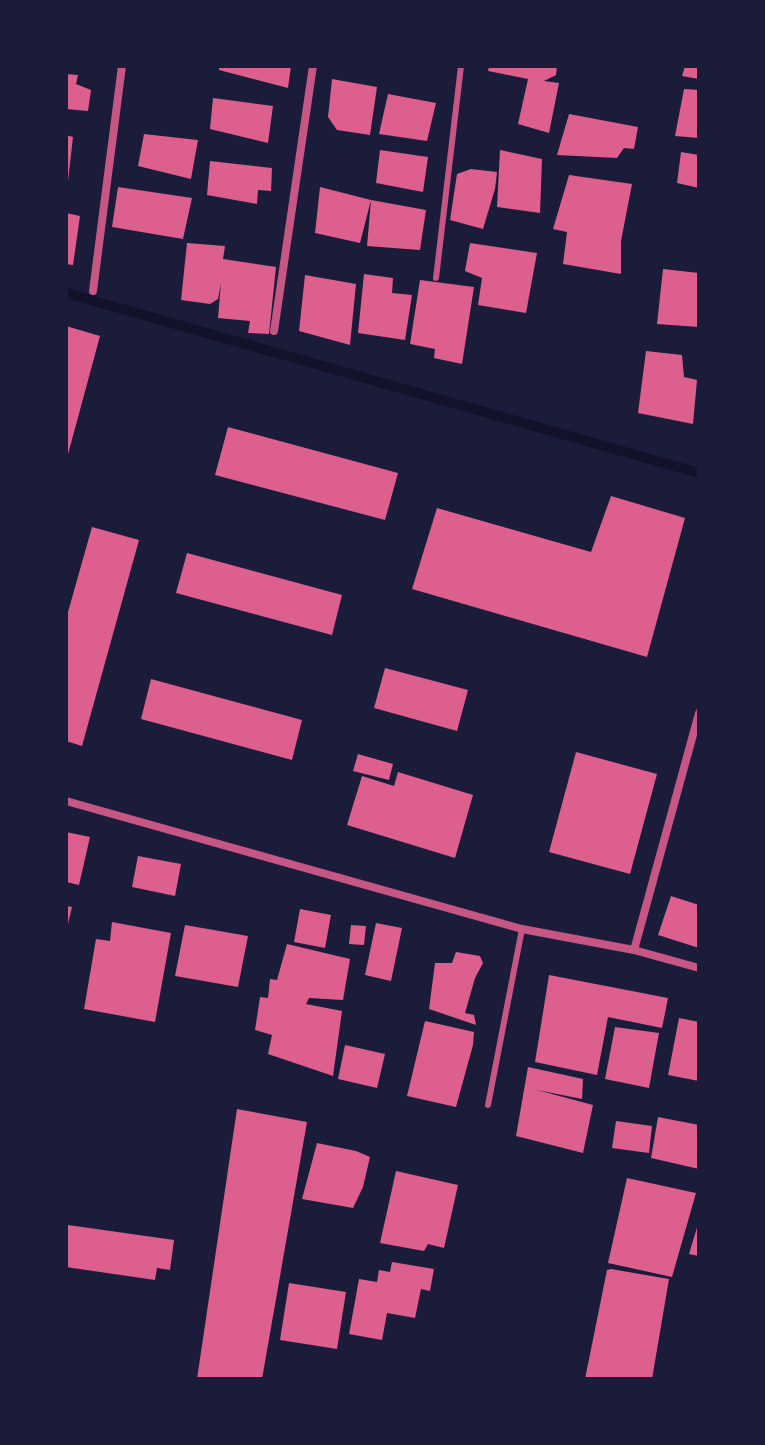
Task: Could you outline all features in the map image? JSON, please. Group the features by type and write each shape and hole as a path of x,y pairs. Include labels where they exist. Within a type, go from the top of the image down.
{"street":[{"path":"93,291 122,66"},
{"path":"274,331 313,66"},
{"path":"634,950 699,713"},
{"path":"66,801 522,929 634,950 699,968"}],"lane":[{"path":"436,278 461,66"},
{"path":"488,1105 522,929"}],"building":[{"path":"219,66 291,66 288,88 219,70"},
{"path":"489,66 557,66 556,75 544,81 559,83 549,133 518,124 528,79 488,71"},
{"path":"685,66 699,66 699,79 682,76"},
{"path":"66,74 78,75 76,84 91,90 88,111 66,109"},
{"path":"332,79 377,87 370,135 337,130 328,117"},
{"path":"684,89 699,90 699,138 675,136"},
{"path":"388,94 436,103 427,141 379,134"},
{"path":"213,98 273,106 268,143 210,129"},
{"path":"569,114 638,127 634,149 624,148 617,158 557,155"},
{"path":"144,134 198,140 191,179 138,166"},
{"path":"66,135 73,137 68,181 66,181"},
{"path":"380,150 428,157 423,192 376,183"},
{"path":"500,150 542,159 540,213 497,207"},
{"path":"681,152 699,155 699,188 677,183"},
{"path":"210,161 272,168 271,191 258,190 257,204 207,195"},
{"path":"471,169 497,172 483,229 450,220 457,174"},
{"path":"569,175 632,184 621,241 621,274 563,264 567,232 553,229"},
{"path":"118,187 192,198 183,239 112,227"},
{"path":"320,187 371,200 360,243 315,233"},
{"path":"371,200 426,210 420,250 367,246"},
{"path":"66,213 80,216 73,265 66,264"},
{"path":"187,243 225,246 223,259 276,267 269,334 248,333 250,321 218,318 221,283 218,299 210,304 181,300"},
{"path":"470,243 537,253 526,313 478,305 482,278 465,271"},
{"path":"663,269 699,273 699,327 657,324"},
{"path":"364,274 393,278 392,293 412,295 405,340 358,333"},
{"path":"305,275 356,284 350,345 299,331"},
{"path":"420,280 474,287 462,364 434,358 435,349 410,344"},
{"path":"66,326 100,336 67,458 66,458"},
{"path":"646,351 682,355 684,377 697,380 693,424 638,413"},
{"path":"228,427 398,473 385,520 215,475"},
{"path":"611,496 685,518 647,657 412,589 437,508 591,552"},
{"path":"92,527 139,540 82,746 66,741 66,619"},
{"path":"187,553 342,595 332,635 176,593"},
{"path":"385,668 468,690 457,731 374,708"},
{"path":"151,679 302,720 292,760 141,719"},
{"path":"576,752 657,774 630,874 549,852"},
{"path":"358,754 393,764 389,780 353,771"},
{"path":"398,772 473,795 455,858 347,825 362,776 394,786"},
{"path":"66,832 90,837 79,885 66,882"},
{"path":"138,856 181,864 175,896 132,887"},
{"path":"671,896 699,905 699,948 658,935"},
{"path":"66,906 72,907 67,928 66,928"},
{"path":"300,909 331,915 325,948 294,942"},
{"path":"112,922 171,933 155,1022 84,1009 96,939 110,941"},
{"path":"376,923 402,928 391,981 365,975"},
{"path":"185,925 248,936 238,987 175,976"},
{"path":"351,925 366,926 364,945 349,944"},
{"path":"287,944 350,959 343,1000 309,998 306,1004 342,1011 333,1076 268,1054 272,1035 255,1030 260,997 268,998 270,979 277,980"},
{"path":"456,952 480,956 483,963 475,978 465,1013 474,1015 476,1025 429,1009 435,963 452,963"},
{"path":"549,975 668,998 662,1028 608,1017 597,1075 535,1062"},
{"path":"679,1018 699,1022 699,1081 668,1075"},
{"path":"425,1021 474,1032 456,1107 407,1096"},
{"path":"615,1027 659,1033 649,1088 605,1079"},
{"path":"345,1045 385,1054 377,1088 338,1079"},
{"path":"528,1067 583,1079 582,1099 537,1090 593,1105 583,1153 516,1136"},
{"path":"237,1109 307,1122 262,1379 197,1379"},
{"path":"658,1117 699,1125 699,1169 651,1158"},
{"path":"616,1121 652,1126 649,1153 612,1148"},
{"path":"317,1143 370,1157 363,1187 353,1208 302,1199"},
{"path":"396,1171 458,1185 444,1248 428,1244 424,1251 380,1243"},
{"path":"627,1178 696,1193 672,1277 608,1263"},
{"path":"699,1221 699,1256 689,1254"},
{"path":"68,1225 174,1240 170,1270 157,1268 155,1280 66,1267"},
{"path":"392,1262 434,1269 430,1291 421,1289 415,1318 387,1313 382,1340 349,1334 359,1279 377,1282 379,1270 390,1272"},
{"path":"607,1270 669,1279 652,1379 585,1379"},
{"path":"289,1283 346,1292 337,1349 280,1340"}],"waterway":[{"path":"66,293 699,473"}]}
